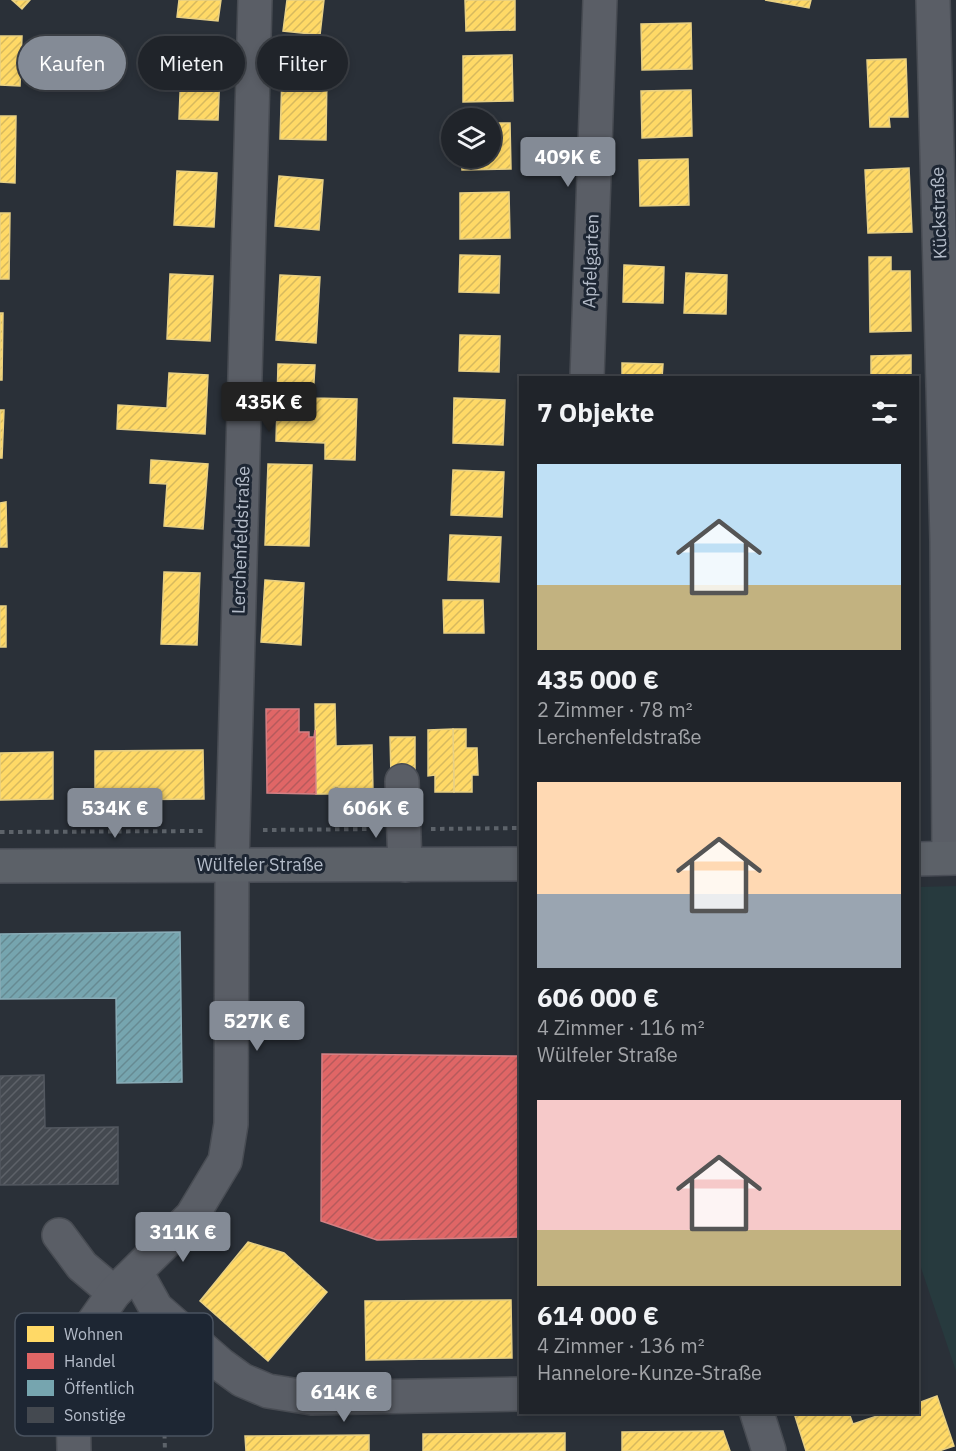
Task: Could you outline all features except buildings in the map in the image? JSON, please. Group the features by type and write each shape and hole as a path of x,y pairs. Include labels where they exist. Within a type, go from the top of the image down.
{"main road":[{"name":"Wülfeler Straße","path":"0,866 519,864"}],"street":[{"name":"Lerchenfeldstraße","path":"102,1313 125,1283 192,1216 225,1161 231,1124 232,864 255,0"},
{"name":"Apfelgarten","path":"587,376 600,0"},
{"name":"Kückstraße","path":"933,0 947,540 941,858"},
{"path":"402,781 405,865"},
{"path":"58,1235 82,1266 125,1283 162,1313"},
{"path":"213,1358 242,1380 268,1391 312,1398 519,1394"},
{"path":"757,1414 769,1451"},
{"name":"Lerchenfeldstraße","path":"74,1436 74,1451"}],"path":[{"path":"165,1436 165,1451"}],"green space":[{"path":"956,886 956,1371 919,1262 919,887"}]}
